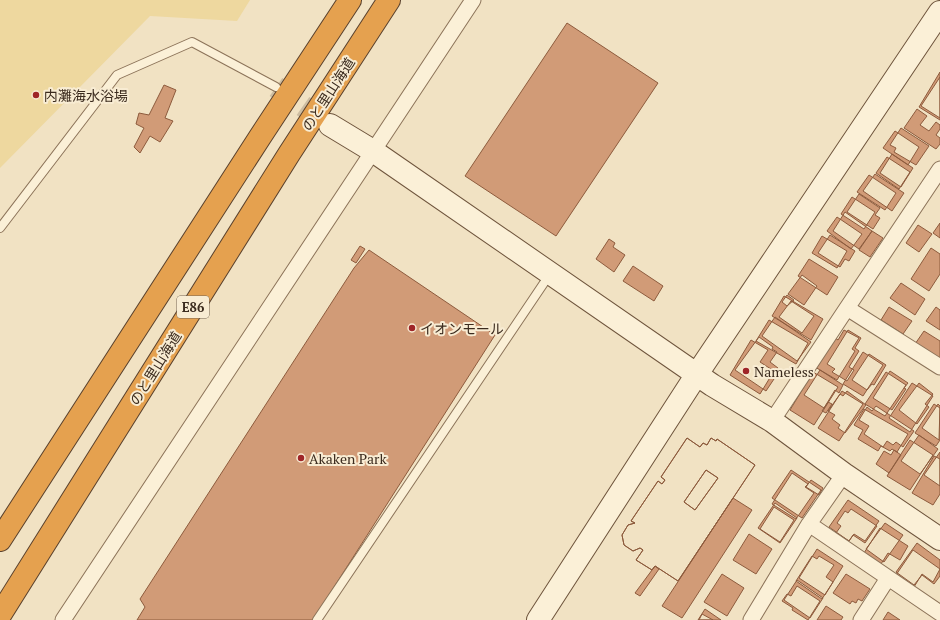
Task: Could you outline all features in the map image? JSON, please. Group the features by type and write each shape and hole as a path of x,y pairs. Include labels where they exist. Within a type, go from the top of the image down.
{"highway":[{"name":"E86","path":"0,540 260,136 350,0"},
{"name":"のと里山海道","path":"0,615 289,154 389,0"}],"street":[{"path":"63,620 473,0"},
{"path":"538,620 697,374 940,12"},
{"path":"330,125 373,151 697,374 772,421 844,474 940,539"},
{"path":"772,421 940,169"},
{"path":"847,308 940,367"},
{"path":"751,620 809,524 844,474"},
{"path":"809,524 940,613"},
{"path":"861,620 888,578"}],"lane":[{"path":"0,228 117,75 192,42 276,87"},
{"path":"317,620 551,273"}],"sand":[{"name":"内灘海水浴場","path":"0,0 250,0 237,21 150,16 0,168"}],"building":[{"path":"567,23 658,83 556,236 465,176"},
{"path":"940,72 940,120 919,107"},
{"path":"940,77 940,118 921,106"},
{"path":"164,85 176,90 165,118 173,121 160,142 150,136 140,153 134,147 144,128 136,124 139,113 149,115"},
{"path":"917,109 927,116 920,125 929,131 936,122 940,125 940,129 936,135 940,138 940,144 936,149 904,128"},
{"path":"901,128 929,146 916,165 894,152 896,148 890,145"},
{"path":"895,131 919,147 908,165 883,148"},
{"path":"892,154 913,168 901,187 880,173"},
{"path":"887,157 910,172 899,189 876,173"},
{"path":"875,174 904,193 892,211 863,191"},
{"path":"869,175 896,193 885,210 857,192"},
{"path":"859,194 880,208 875,215 880,218 873,229 847,212"},
{"path":"852,197 875,212 864,229 841,214"},
{"path":"845,212 872,231 859,249 833,231"},
{"path":"837,217 862,234 851,249 827,231"},
{"path":"940,223 940,238 933,233"},
{"path":"918,225 932,234 919,252 906,243"},
{"path":"872,231 883,238 870,257 859,250"},
{"path":"830,235 855,251 849,261 845,259 840,267 818,253"},
{"path":"822,236 847,251 837,268 812,253"},
{"path":"609,239 615,243 613,247 625,255 614,272 596,259"},
{"path":"360,246 365,249 356,263 351,260"},
{"path":"931,248 940,254 940,274 929,291 911,279"},
{"path":"369,250 495,335 313,620 137,620 145,607 140,599 354,268"},
{"path":"809,259 838,277 827,295 798,276"},
{"path":"633,266 663,286 654,301 623,281"},
{"path":"802,275 817,286 804,305 788,294"},
{"path":"901,283 925,299 915,315 890,298"},
{"path":"787,295 794,300 787,306 782,302"},
{"path":"784,296 823,319 811,340 772,316"},
{"path":"791,301 814,316 802,333 779,317"},
{"path":"889,307 912,321 903,334 881,320"},
{"path":"936,307 940,310 940,330 926,321"},
{"path":"775,317 811,342 797,361 762,336"},
{"path":"769,320 808,343 796,364 756,341"},
{"path":"844,330 859,338 852,349 855,351 837,380 815,367 834,337 838,340"},
{"path":"848,330 861,338 855,348 859,351 849,367 854,370 847,381 832,372 835,369 827,364"},
{"path":"924,331 940,341 940,360 915,344"},
{"path":"759,337 773,347 772,349 777,352 770,362 778,368 773,374 776,376 766,391 735,370"},
{"path":"751,340 768,350 760,362 774,371 760,394 730,375"},
{"path":"863,352 883,365 863,396 843,384"},
{"path":"869,354 886,365 874,385 872,384 867,390 852,380"},
{"path":"820,370 843,385 839,393 835,390 824,408 804,395"},
{"path":"890,371 908,383 904,388 906,389 892,410 873,398"},
{"path":"813,372 838,387 814,425 790,410"},
{"path":"886,372 906,385 885,416 865,404"},
{"path":"912,383 933,396 910,432 889,418"},
{"path":"919,383 933,394 925,404 929,407 917,424 899,410"},
{"path":"842,391 863,404 839,441 818,428"},
{"path":"847,391 866,405 845,433 838,428 840,425 832,419 835,415 828,411 840,394 843,396"},
{"path":"828,402 832,404 826,413 822,411"},
{"path":"934,404 940,408 940,440 936,446 915,433"},
{"path":"938,404 940,406 939,440 922,428"},
{"path":"876,406 914,431 903,447 896,442 893,445 887,441 883,447 864,434 869,426 859,420 867,407 872,411"},
{"path":"864,409 908,434 897,452 892,449 890,451 881,446 878,451 858,439 863,430 854,425"},
{"path":"919,435 938,449 920,474 901,461"},
{"path":"687,438 700,447 703,443 707,445 711,438 716,441 717,439 755,465 678,581 655,566 652,570 636,560 643,550 640,548 633,551 624,545 622,535 628,525 635,523 631,521 658,481 662,484 665,480 661,477","holes":["706,470 718,478 695,510 684,502"]},
{"path":"687,438 700,447 703,443 707,445 711,438 716,441 717,439 755,465 678,581 655,566 652,570 636,560 643,550 640,548 633,551 624,545 622,535 628,525 635,523 631,521 658,481 662,484 665,480 661,477"},
{"path":"910,440 933,455 910,490 887,476"},
{"path":"894,450 901,455 889,473 876,464 884,451 891,455"},
{"path":"940,452 940,486 924,475"},
{"path":"934,456 940,459 940,494 933,505 912,493"},
{"path":"706,470 718,478 695,510 684,502"},
{"path":"791,470 821,490 802,518 772,498"},
{"path":"792,473 808,484 805,487 814,493 796,519 772,504"},
{"path":"811,480 823,488 819,495 806,487"},
{"path":"733,498 752,510 682,618 662,606"},
{"path":"848,500 879,521 865,541 854,534 849,541 829,527"},
{"path":"775,503 797,518 780,543 758,528"},
{"path":"774,507 794,520 780,542 760,529"},
{"path":"851,509 877,526 865,543 853,535 849,541 836,533 841,526 837,523 845,511 848,513"},
{"path":"885,523 903,535 884,562 866,549"},
{"path":"880,528 908,546 900,560 888,553 881,564 864,553"},
{"path":"749,534 772,549 756,574 733,560"},
{"path":"917,543 940,560 940,576 934,584 922,575 914,585 896,572"},
{"path":"817,549 843,566 825,595 799,578"},
{"path":"913,550 940,569 933,582 922,574 914,587 896,575"},
{"path":"812,556 817,559 819,556 834,565 826,577 833,582 822,599 796,581"},
{"path":"655,566 659,569 640,596 635,593"},
{"path":"722,574 744,588 727,616 704,602"},
{"path":"846,574 870,589 862,601 858,599 856,603 852,601 850,604 833,593"},
{"path":"797,580 823,598 810,618 784,600"},
{"path":"797,586 820,601 808,620 792,610 793,608 782,601 787,594 791,596"},
{"path":"826,606 843,617 841,620 817,620"},
{"path":"705,609 721,620 698,620"},
{"path":"888,612 900,620 883,620"},
{"path":"702,614 713,620 699,620"}],"tunnel":[{"path":"276,87 330,125"}],"place":[{"name":"内灘海水浴場","path":"36,95"},
{"name":"イオンモール","path":"412,328"},
{"name":"Nameless","path":"746,371"},
{"name":"Akaken Park","path":"301,458"}]}
